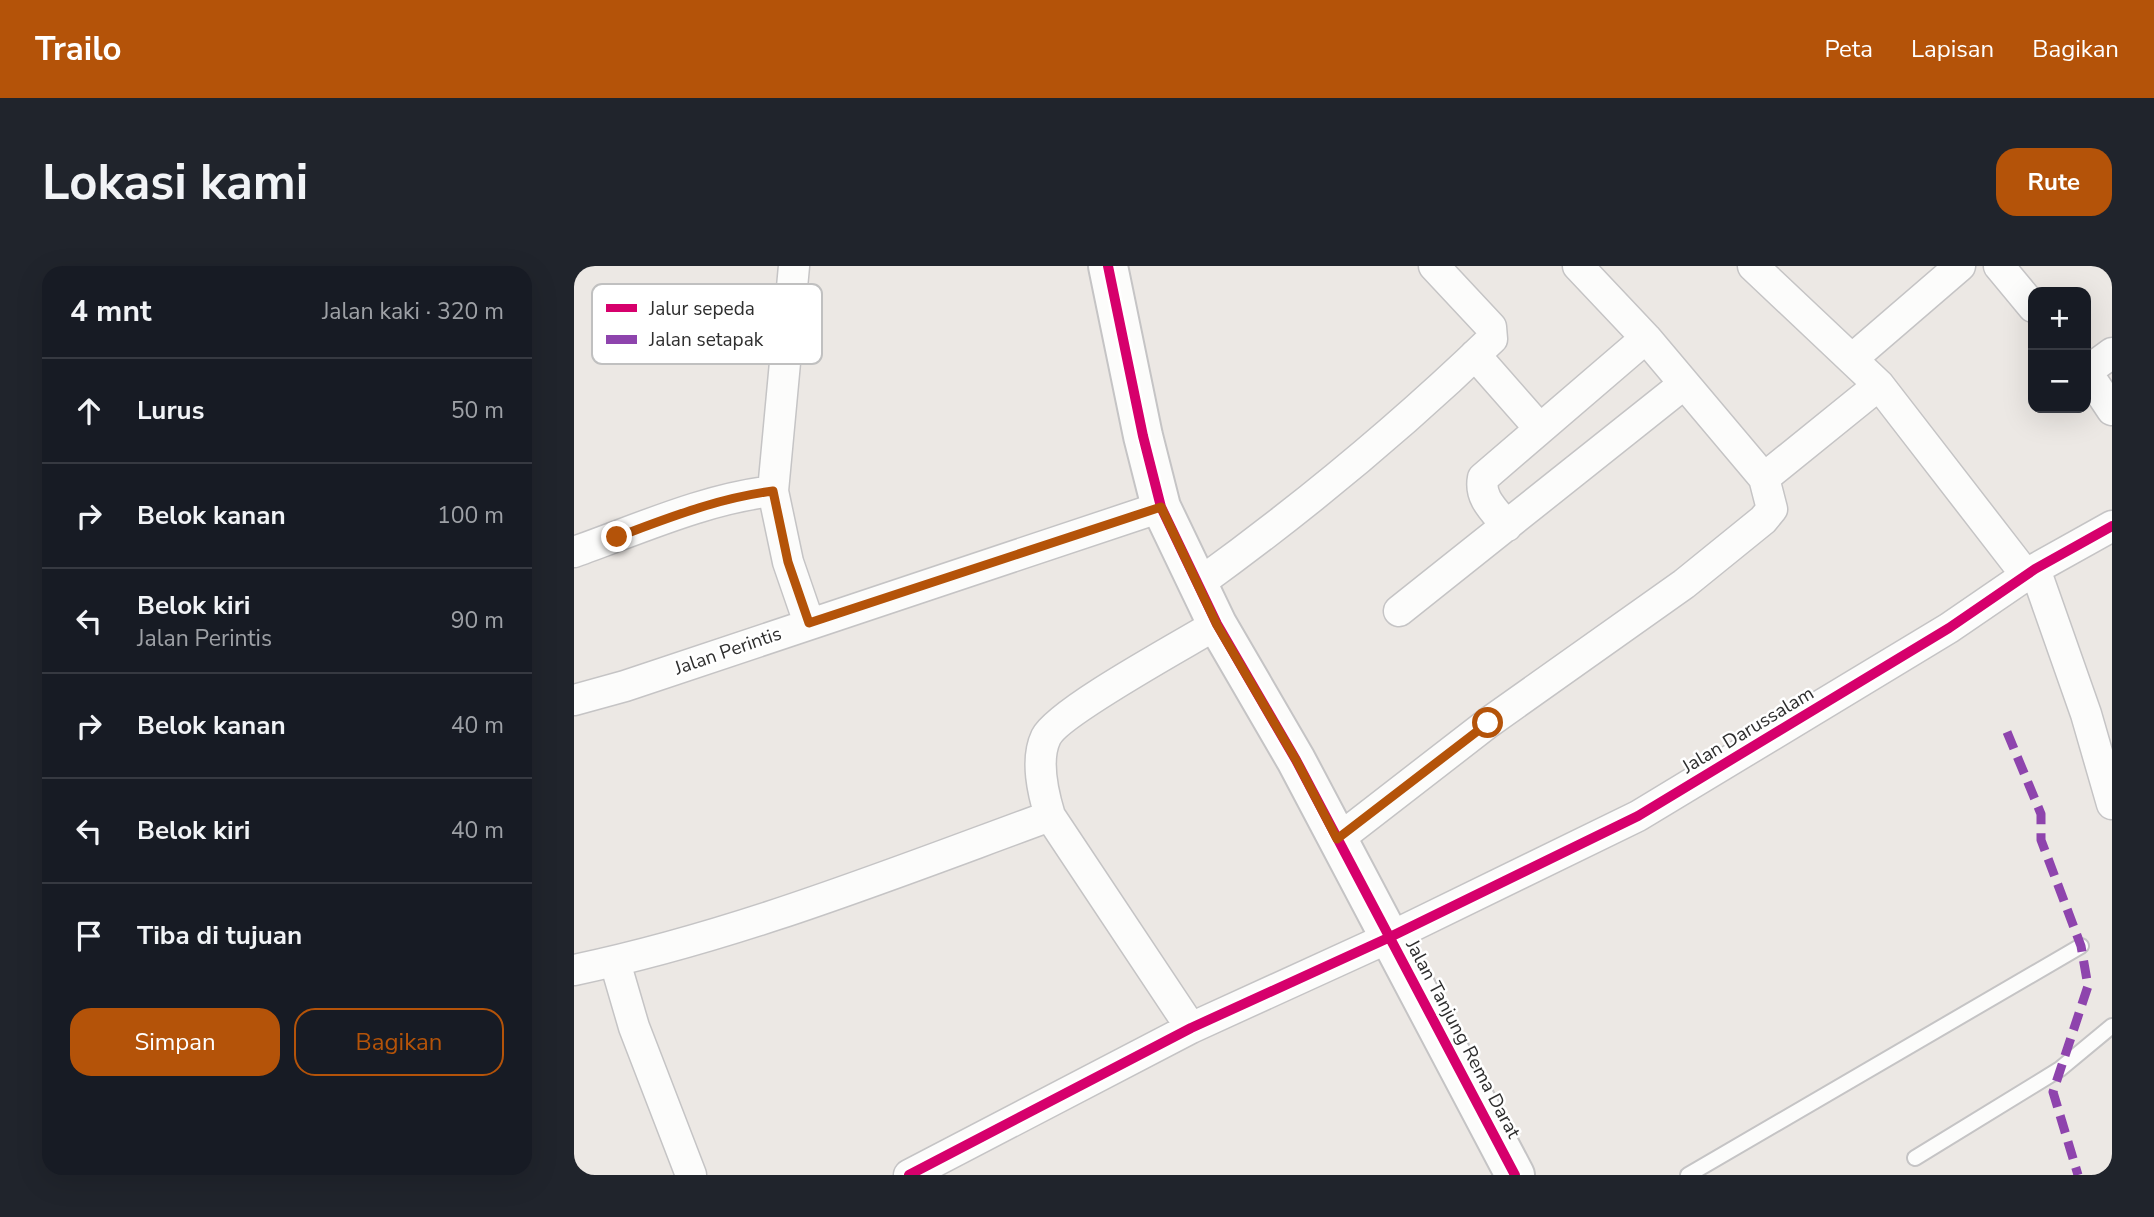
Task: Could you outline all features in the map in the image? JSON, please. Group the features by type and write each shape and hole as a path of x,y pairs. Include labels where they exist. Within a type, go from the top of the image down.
{"street":[{"path":"792,284 794,266"},
{"name":"Jalan Tanjung Rema Darat","path":"1108,266 1143,436 1161,507 1217,625 1296,760 1515,1175"},
{"path":"1198,584 1301,509 1492,339 1493,332 1434,266"},
{"path":"1337,839 1488,723 1598,647 1745,535 1772,509 1763,478 1646,338 1578,266"},
{"path":"1753,266 1880,385 2031,572 2085,714 2112,804"},
{"path":"1852,359 1960,266"},
{"path":"1999,266 2028,301"},
{"path":"1507,526 1484,498 1481,489 1483,478 1646,338"},
{"path":"2091,368 2112,353"},
{"path":"1475,355 1540,429"},
{"path":"785,364 773,491 788,562 809,623"},
{"path":"2091,379 2112,410"},
{"path":"1399,611 1684,384"},
{"path":"1763,478 1880,385"},
{"path":"574,552 687,510 747,494 773,491"},
{"name":"Jalan Perintis","path":"574,699 625,686 1161,507"},
{"name":"Jalan Darussalam","path":"908,1175 1191,1028 1388,938 1638,816 1937,635 2031,572 2112,526"},
{"path":"1191,1028 1050,816 1042,768 1042,748 1048,733 1072,712 1217,625"},
{"path":"574,970 614,962 802,907 1050,816"},
{"path":"614,962 634,1027 691,1175"}],"lane":[{"path":"1688,1175 1703,1169 2081,946"},
{"path":"1915,1158 2060,1069 2112,1026"}],"marked path":[{"path":"2007,732 2041,814 2041,840 2081,946 2088,986 2053,1092 2078,1175"}],"cycle path":[{"path":"1108,266 1143,436 1161,507 1217,624 1296,760 1515,1175"},
{"path":"909,1175 1191,1028 1388,938 1638,816 1949,628 2035,569 2112,526"}],"route":[{"path":"617,537 687,510 747,494 773,491 788,562 809,623 1161,507 1217,625 1296,760 1337,839 1488,723"}]}
